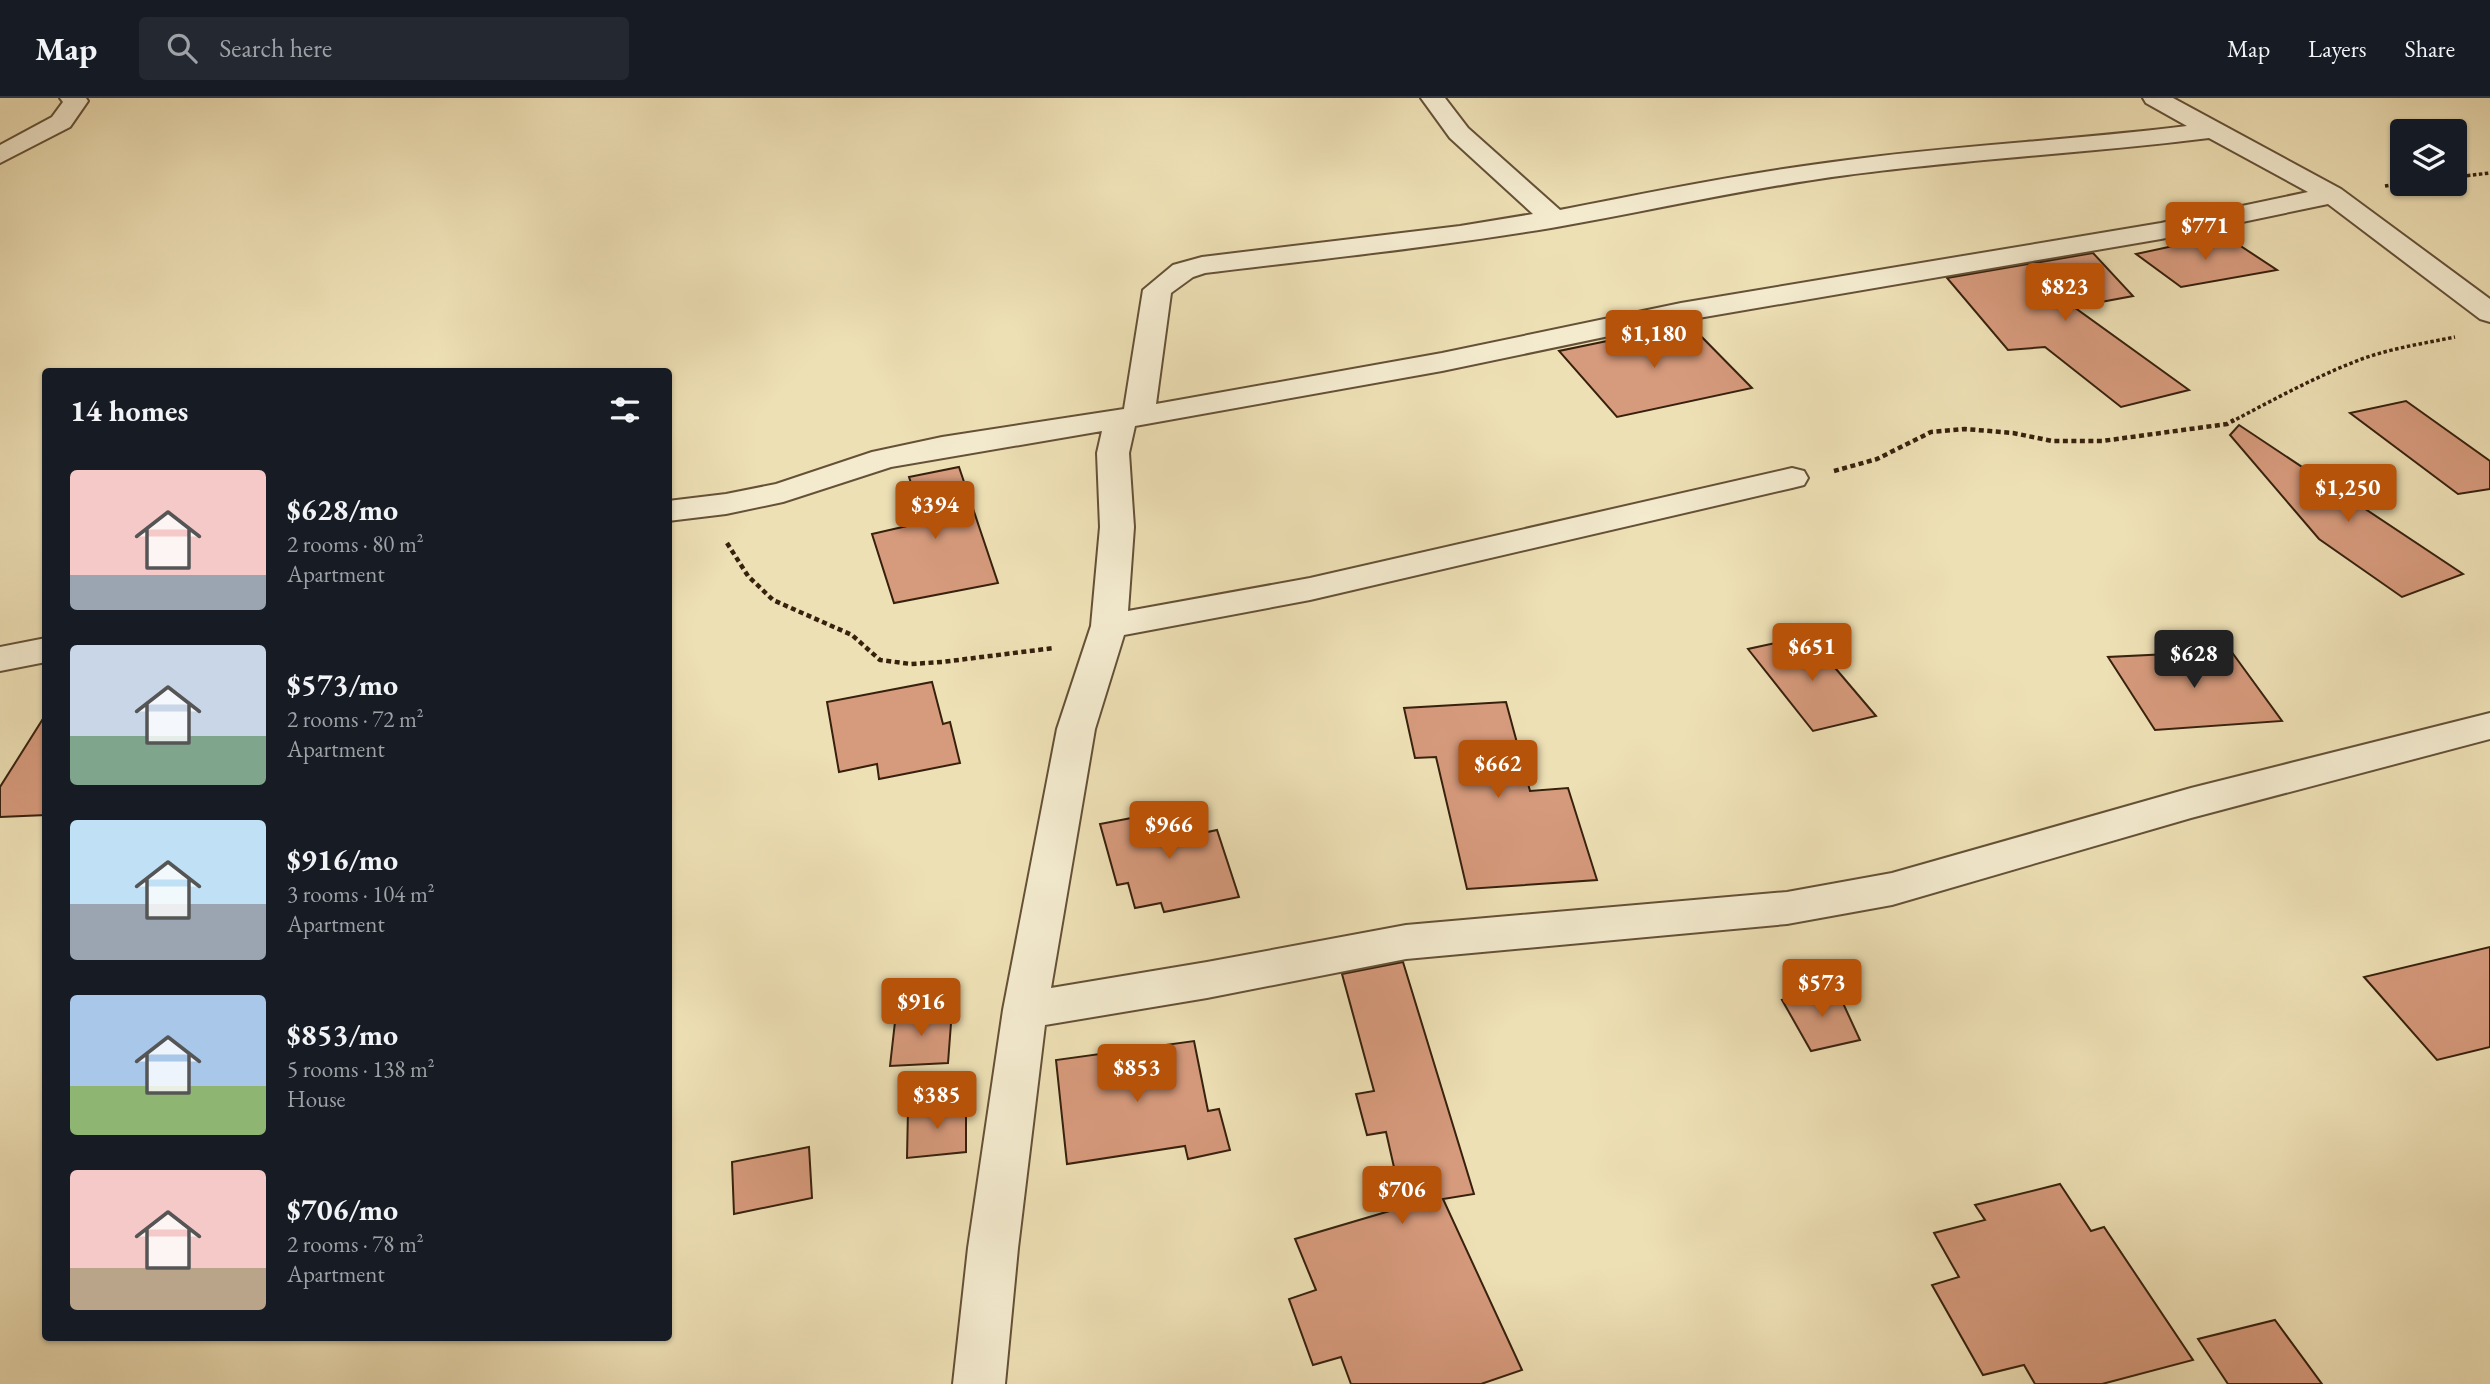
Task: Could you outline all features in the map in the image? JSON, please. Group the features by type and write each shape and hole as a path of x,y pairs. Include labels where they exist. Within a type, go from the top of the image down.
{"street":[{"path":"0,155 61,122 76,101 72,98"},
{"path":"1433,98 1459,133 1554,219"},
{"path":"2155,98 2332,195 2490,313"},
{"path":"979,1384 993,1248 1025,1010 1076,729 1108,631 1117,527 1114,453 1130,417 1157,290 1183,271 1202,265 1460,234 1554,219 1744,182 1850,167 2111,143 2212,130"},
{"path":"672,511 726,504 783,492 883,459 942,447 1442,362 1681,312 2161,231 2332,195"},
{"path":"1108,631 1310,589 1792,478"},
{"path":"0,659 42,651"},
{"path":"1025,1010 1207,980 1406,942 1787,908 1892,889 2191,803 2490,726"}],"path":[{"path":"2467,176 2490,173"},
{"path":"1792,478 1877,459 1931,432 1965,429 2013,433 2052,441 2102,441 2227,424 2303,384 2356,361 2398,348 2459,336"},
{"path":"726,504 727,544 748,576 773,600 852,635 880,660 911,664 1033,652 1108,631"}],"building":[{"path":"2224,235 2277,270 2181,287 2136,254"},
{"path":"2093,253 2133,296 2074,307 2189,390 2121,407 2045,347 2008,350 1947,278"},
{"path":"1689,324 1752,388 1617,417 1559,351"},
{"path":"2406,401 2490,461 2490,489 2458,494 2350,413"},
{"path":"2239,425 2463,574 2402,597 2319,539 2230,435"},
{"path":"959,467 998,583 894,603 872,534 907,526 899,501 904,500 899,485 911,483 909,477"},
{"path":"1808,636 1876,716 1813,731 1748,649"},
{"path":"2231,651 2282,721 2155,730 2108,657"},
{"path":"932,682 943,724 950,722 960,763 879,779 877,764 839,772 827,702"},
{"path":"1506,702 1530,791 1568,788 1597,880 1467,889 1436,757 1415,758 1404,708"},
{"path":"42,720 42,815 0,817 0,787"},
{"path":"1189,807 1198,834 1217,830 1239,897 1164,912 1161,903 1135,908 1128,883 1117,885 1100,824"},
{"path":"2490,947 2490,1047 2437,1060 2364,977"},
{"path":"1403,962 1474,1194 1443,1199 1522,1370 1481,1384 1351,1384 1341,1357 1313,1365 1289,1299 1316,1290 1295,1239 1403,1207 1386,1132 1367,1135 1356,1094 1374,1091 1342,974"},
{"path":"1836,988 1860,1040 1811,1051 1782,1000"},
{"path":"952,1010 948,1063 890,1066 896,1013"},
{"path":"1194,1041 1208,1111 1219,1109 1230,1150 1188,1159 1185,1146 1067,1164 1056,1060"},
{"path":"966,1103 966,1152 907,1158 908,1109"},
{"path":"809,1147 812,1198 734,1214 732,1162"},
{"path":"2060,1184 2091,1231 2104,1227 2193,1360 2102,1384 2035,1384 2024,1365 1983,1375 1932,1285 1959,1277 1934,1233 1985,1220 1975,1205"},
{"path":"2275,1320 2322,1384 2228,1384 2198,1339"}]}
